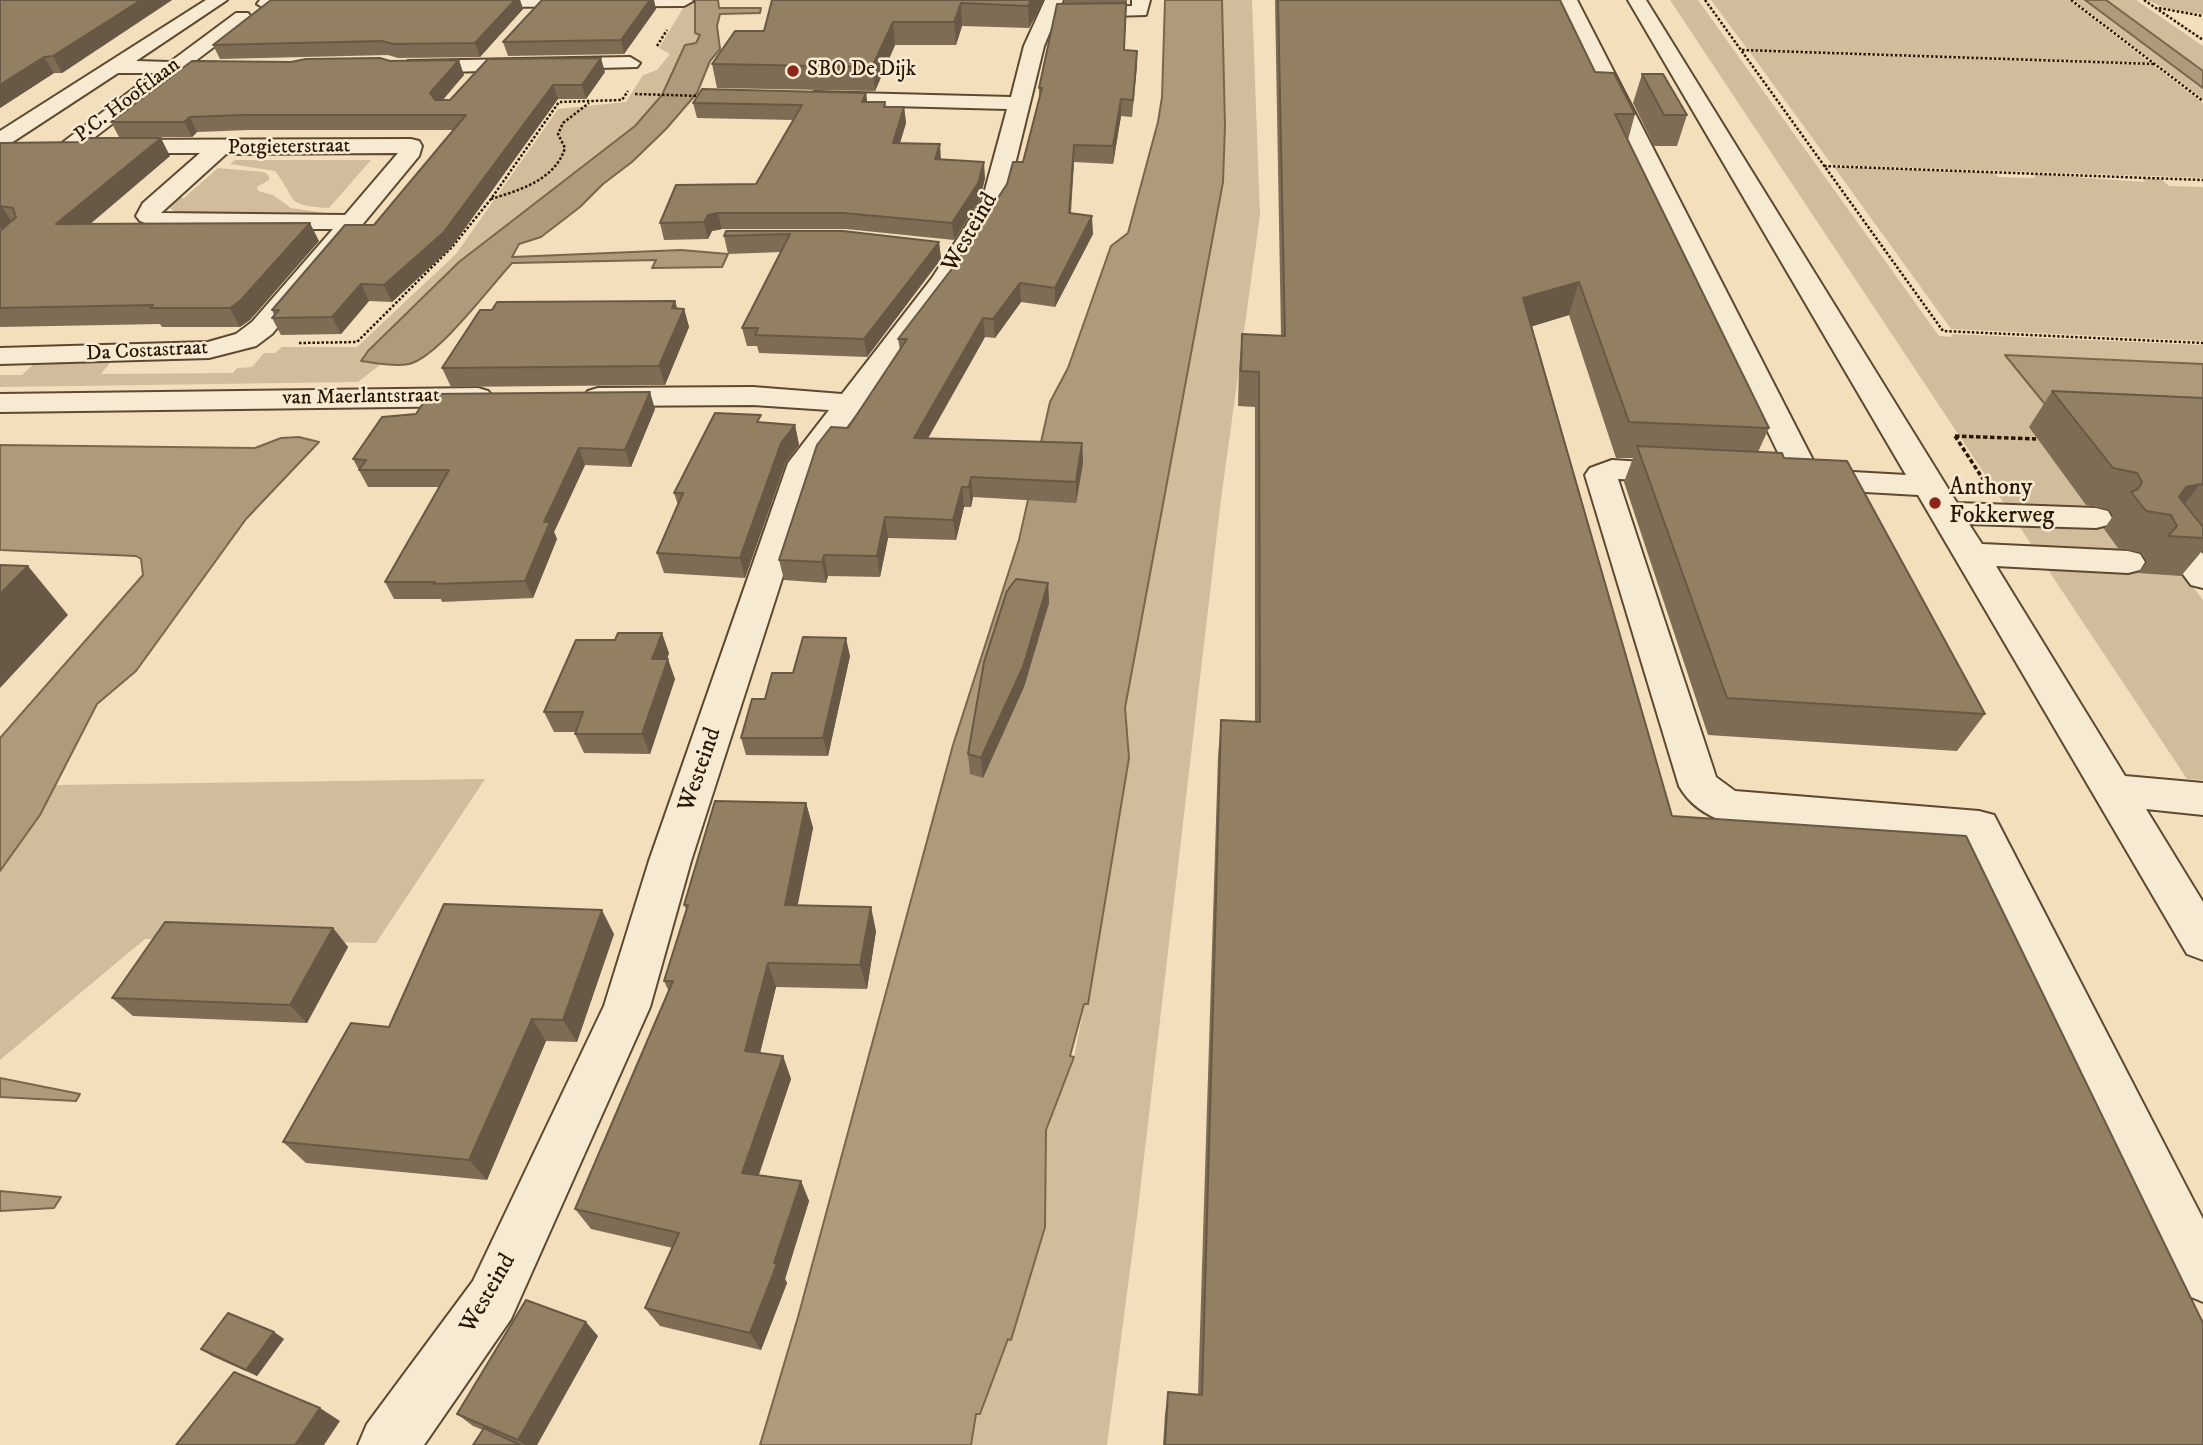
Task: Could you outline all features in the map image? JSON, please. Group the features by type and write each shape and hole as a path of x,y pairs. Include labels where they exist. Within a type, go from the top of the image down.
{"street":[{"name":"P.C. Hooftlaan","path":"0,140 218,0"},
{"path":"1051,6 1140,11 1141,0"},
{"path":"1568,0 1622,89 1807,479"},
{"path":"1637,0 1683,94 1938,499 2203,941"},
{"path":"450,1 684,1"},
{"path":"528,19 544,1"},
{"path":"269,2 291,4"},
{"name":"Westeind","path":"388,1445 492,1300 627,1007 670,861 804,463 847,403 943,282 994,201 1034,46 1051,6"},
{"name":"P.C. Hooftlaan","path":"220,147 69,146 171,67 242,17"},
{"path":"473,82 505,47"},
{"path":"388,64 396,67 637,63"},
{"path":"116,67 258,68"},
{"path":"798,98 1020,103"},
{"name":"Potgieterstraat","path":"353,222 160,222 148,216 151,208 220,147 411,146"},
{"name":"Da Costastraat","path":"0,356 209,350 246,340 262,328 353,222 408,156 411,146"},
{"path":"937,248 963,251"},
{"path":"572,397 753,396 847,403"},
{"name":"van Maerlantstraat","path":"0,403 503,397"},
{"path":"1710,474 1612,469 1601,475 1699,786 1726,806 1979,827 2203,1275"},
{"path":"1752,476 1807,479 1938,499 2096,518"},
{"path":"2170,534 2203,577"},
{"path":"1970,554 2128,562"},
{"path":"2112,790 2203,799"}],"path":[{"path":"1705,0 1943,331 2203,343"},
{"path":"2071,0 2203,101"},
{"path":"2144,0 2203,40"},
{"path":"547,102 589,103 622,100 637,63 684,1"},
{"path":"2157,8 2203,16"},
{"path":"1741,50 2154,64"},
{"path":"626,94 700,96"},
{"path":"246,340 267,343 357,342 453,247 491,199 559,102"},
{"path":"491,199 545,175 559,165 565,148 558,134 563,123 589,103"},
{"path":"1824,166 2203,180"},
{"path":"1955,436 2036,439"}],"shaded area":[{"path":"688,0 695,0 695,33 701,34 696,43 685,46 662,95 635,126 459,262 361,361 381,364 358,382 0,387 0,375 22,375 37,361 112,360 101,374 233,373 237,368 252,367 264,353 275,353 282,347 357,347 456,254 558,109 626,102 643,75 657,70 670,54 659,48"},
{"path":"695,0 718,0 719,8 761,8 760,13 720,14 717,26 720,49 710,61 697,93 666,129 632,162 541,237 519,244 512,257 681,250 728,254 722,267 652,268 656,260 512,263 449,335 421,359 397,365 361,361 459,262 635,126 662,95 685,45 696,43 700,35 695,33"},
{"path":"1165,0 1222,0 1225,126 1223,182 1125,708 1129,758 1088,1004 1084,1004 1070,1056 1074,1057 1046,1130 1045,1227 1011,1340 1008,1339 980,1414 976,1414 971,1445 760,1445 798,1317 953,745 1019,540 1050,402 1068,368 1111,246 1128,233 1158,122 1162,97"},
{"path":"1220,0 1252,0 1260,215 1220,507 1137,1217 1107,1445 971,1445 976,1414 981,1414 1045,1227 1046,1130 1074,1057 1107,891 1129,758 1125,708 1223,182 1225,126"},
{"path":"1670,0 1698,0 1939,336 1953,337 1951,334 2203,345 2203,435 2072,430 2203,600 2203,780 2187,779"},
{"path":"1711,0 2069,0 2150,63 1748,50"},
{"path":"2073,0 2136,0 2203,46 2203,99"},
{"path":"2085,0 2106,0 2203,71 2203,88"},
{"path":"2147,0 2203,0 2203,14 2165,8"},
{"path":"1749,51 2153,65 2203,103 2203,178 1832,165"},
{"path":"235,160 371,160 329,208 298,203 275,171 230,164"},
{"path":"1834,167 1995,173 1998,177 2035,178 2033,174 2145,182 2142,178 2161,179 2169,186 2203,187 2203,341 1951,329"},
{"path":"218,168 264,172 269,176 269,180 257,187 258,191 273,195 291,208 325,213 321,217 177,214 170,208"},
{"path":"2005,355 2203,364 2203,426 2057,419"},
{"path":"299,437 319,442 246,519 136,671 97,704 40,815 0,871 0,738 143,575 141,559 136,556 0,550 0,445 255,448 281,438"},
{"path":"485,779 376,943 145,939 0,1060 0,871 40,815 55,785"},
{"path":"0,1078 80,1094 76,1101 0,1097"},
{"path":"0,1191 61,1197 54,1208 0,1211"}],"building":[{"path":"0,0 141,0 53,56 44,57 0,85"},
{"path":"271,0 515,0 475,43 393,44 382,41 213,45"},
{"path":"542,0 650,0 621,40 503,42"},
{"path":"772,0 1031,0 1028,6 961,3 954,22 893,22 872,67 712,64 735,31 764,31"},
{"path":"1278,0 1560,0 1595,72 1614,73 1635,114 1615,114 1769,428 1629,422 1579,282 1523,298 1672,816 1966,836 2203,1323 2203,1445 1165,1445 1168,1392 1202,1395 1221,720 1260,722 1259,372 1241,371 1242,334 1285,336"},
{"path":"1126,3 1124,50 1137,51 1133,100 1121,99 1113,146 1074,145 1069,213 1092,216 1055,288 1020,283 993,319 983,318 914,438 1082,443 1076,482 971,477 969,487 962,487 953,520 885,517 877,556 824,555 822,562 779,560 817,445 831,427 848,428 907,339 898,339 951,270 1007,184 1013,162 1023,162 1042,88 1039,88 1057,4"},
{"path":"380,58 390,61 459,60 430,93 435,100 450,100 488,59 601,58 582,85 553,85 443,233 384,285 361,284 332,317 272,318 279,310 272,310 345,225 374,225 466,115 242,115 190,117 184,122 111,122 192,61 291,62 306,59"},
{"path":"1642,74 1663,74 1687,115 1664,115"},
{"path":"702,89 866,93 862,102 885,102 884,107 904,107 893,143 940,144 935,159 984,162 978,183 952,223 843,213 718,213 708,215 704,222 660,223 676,185 756,184 802,105 693,103"},
{"path":"85,138 161,138 56,224 310,223 240,301 230,308 150,308 153,305 0,308 0,231 16,217 13,208 0,206 0,143 80,142"},
{"path":"726,231 843,231 939,242 864,339 755,335 758,328 742,328 790,234 724,236"},
{"path":"675,301 672,308 684,309 659,366 442,368 480,310 492,310 497,302"},
{"path":"2052,391 2203,398 2203,485 2186,487 2179,497 2203,527 2203,538 2168,536 2177,526 2171,515 2146,511 2131,492 2138,489 2142,482 2137,473 2113,468"},
{"path":"650,392 625,450 579,448 544,522 550,522 525,581 434,584 435,582 385,582 449,470 359,470 366,460 353,459 382,417 416,414 429,394"},
{"path":"715,413 761,415 757,422 795,425 781,443 740,558 657,553 683,493 674,493"},
{"path":"1637,446 1782,453 1784,458 1847,461 1985,714 1727,698"},
{"path":"0,565 28,566 0,594"},
{"path":"1016,579 1048,583 1023,667 981,758 968,754 984,662 1007,591"},
{"path":"618,633 662,633 652,659 668,659 642,734 575,734 583,712 544,712 576,640 615,640"},
{"path":"803,637 846,638 823,738 741,738 752,699 765,699 772,673 793,673"},
{"path":"715,801 806,803 785,905 871,907 860,965 768,963 745,1051 783,1056 742,1173 801,1181 774,1263 777,1264 750,1333 645,1308 679,1233 575,1209 673,981 664,981 688,905 684,905"},
{"path":"444,904 602,910 563,1020 532,1019 469,1160 283,1142 351,1023 389,1027"},
{"path":"165,922 333,928 290,1005 112,998"},
{"path":"526,1300 586,1322 518,1440 457,1414"},
{"path":"228,1313 274,1332 246,1370 201,1349"},
{"path":"234,1372 320,1408 295,1445 176,1445"},
{"path":"484,1428 520,1445 473,1445"}],"place":[{"name":"SBO De Dijk","path":"793,71"},
{"name":"Anthony Fokkerweg","path":"1935,503"}]}
